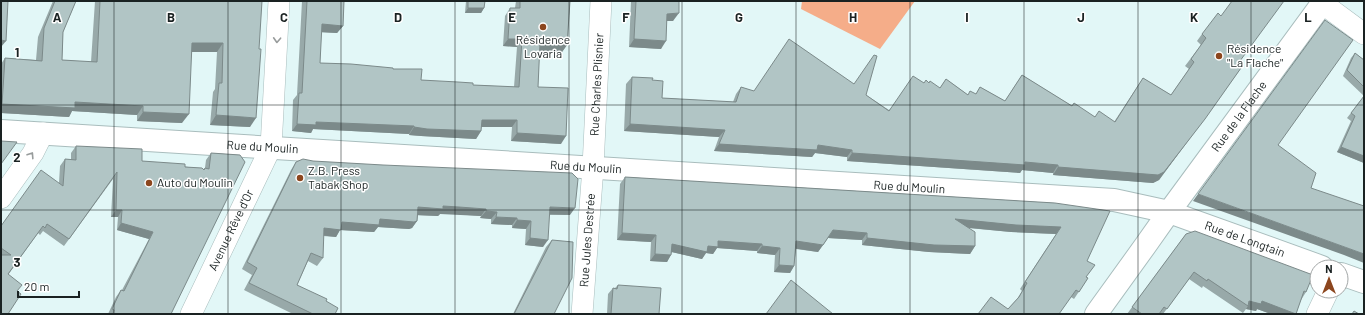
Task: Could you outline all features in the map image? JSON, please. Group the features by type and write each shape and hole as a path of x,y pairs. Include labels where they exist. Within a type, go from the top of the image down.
{"street":[{"path":"271,147 279,1"},
{"name":"Rue Charles Plisnier","path":"593,167 601,1"},
{"path":"1323,2 1364,34"},
{"name":"Rue de la Flache","path":"1096,314 1323,2"},
{"name":"Rue du Moulin","path":"1,131 1114,200 1169,212"},
{"path":"1,198 33,153 43,133"},
{"name":"Avenue Rêve d'Or","path":"191,314 271,147"},
{"name":"Rue Jules Destrée","path":"582,314 593,167"},
{"name":"Rue de Longtain","path":"1169,212 1309,262"},
{"path":"1349,277 1364,282"},
{"path":"1317,314 1324,299"}],"shaded area":[{"path":"802,1 915,1 880,49 801,9"}],"building":[{"path":"1,1 8,1 6,41 1,40"},
{"path":"55,1 76,1 63,32 62,60 97,62 100,1 262,1 259,49 261,49 256,118 216,115 219,83 222,83 223,43 192,43 189,114 143,112 143,106 75,102 75,108 2,104 5,58 42,61 44,28"},
{"path":"307,1 344,1 343,26 322,24 320,63 351,64 393,69 422,69 421,80 473,83 473,85 519,87 522,39 508,39 510,8 520,8 520,1 570,1 567,45 540,43 538,87 568,88 566,136 517,133 517,120 482,120 481,131 427,129 414,126 316,122 316,125 297,124 299,93 302,93"},
{"path":"468,1 485,1 484,8 468,8"},
{"path":"636,1 679,1 679,13 667,14 666,41 634,39"},
{"path":"1232,1 1284,1 1237,65 1241,68 1205,119 1164,172 1158,175 1058,167 1058,165 1025,162 1025,165 852,153 852,150 818,145 817,150 719,144 725,130 630,124 632,77 653,78 652,80 663,81 662,98 736,102 741,87 754,91 789,39 854,84 874,55 877,56 866,95 889,111 913,76 924,83 926,80 929,83 930,81 940,88 946,79 968,95 970,91 976,94 980,87 1005,101 1022,75 1072,106 1074,103 1095,117 1099,111 1115,122 1143,78 1171,95 1194,62 1191,59 1206,38 1202,34 1218,13 1221,16"},
{"path":"1325,20 1353,40 1278,145 1316,173 1311,188 1364,206 1364,254 1198,194"},
{"path":"1355,53 1364,60 1364,87 1347,70"},
{"path":"1364,96 1364,156 1341,147 1355,116 1351,113"},
{"path":"1,141 17,142 1,164"},
{"path":"76,146 142,149 142,161 185,164 185,167 202,168 204,170 205,168 209,169 211,153 240,155 245,162 171,314 113,314 114,310 112,309 121,290 124,291 153,232 121,223 122,210 116,210 117,172 69,239 47,224 45,228 43,226 8,274 22,285 17,291 21,294 8,314 1,314 1,255 11,255 1,248 1,226 41,170 63,186 65,159 76,160"},
{"path":"303,159 313,161 383,165 572,173 578,179 575,208 550,207 548,240 530,238 531,221 517,220 517,218 496,217 497,212 486,211 486,209 443,206 443,209 418,207 417,221 414,222 380,219 379,225 342,222 341,230 324,228 323,258 311,253 297,285 327,299 326,301 338,308 335,314 313,314 249,283 257,268 247,262 296,162"},
{"path":"625,177 1055,203 1110,211 1087,261 1095,265 1086,277 1088,278 1079,292 1076,290 1059,314 978,314 991,297 1008,309 1019,297 1027,283 1025,282 1061,227 1016,225 955,219 975,232 975,246 934,245 867,238 867,233 833,230 823,245 796,241 794,266 779,265 780,248 762,246 762,244 718,241 718,247 708,246 707,252 672,244 671,255 655,254 656,235 622,233"},
{"path":"1195,231 1309,274 1309,285 1306,292 1304,291 1296,314 1262,301 1261,304 1249,301 1248,306 1208,279 1207,281 1194,272 1167,309 1164,307 1159,314 1142,314 1132,307 1186,234"},
{"path":"552,240 573,242 572,278 554,314 514,314"},
{"path":"791,280 833,314 766,314"},
{"path":"618,285 661,288 659,314 611,314 613,288 617,289"},
{"path":"1354,311 1359,314 1352,314"}],"place":[{"name":"Résidence Lovaria","path":"543,27"},
{"name":"Résidence \"La Flache\"","path":"1219,56"},
{"name":"Z.B. Press Tabak Shop","path":"300,178"},
{"name":"Auto du Moulin","path":"149,183"}]}
